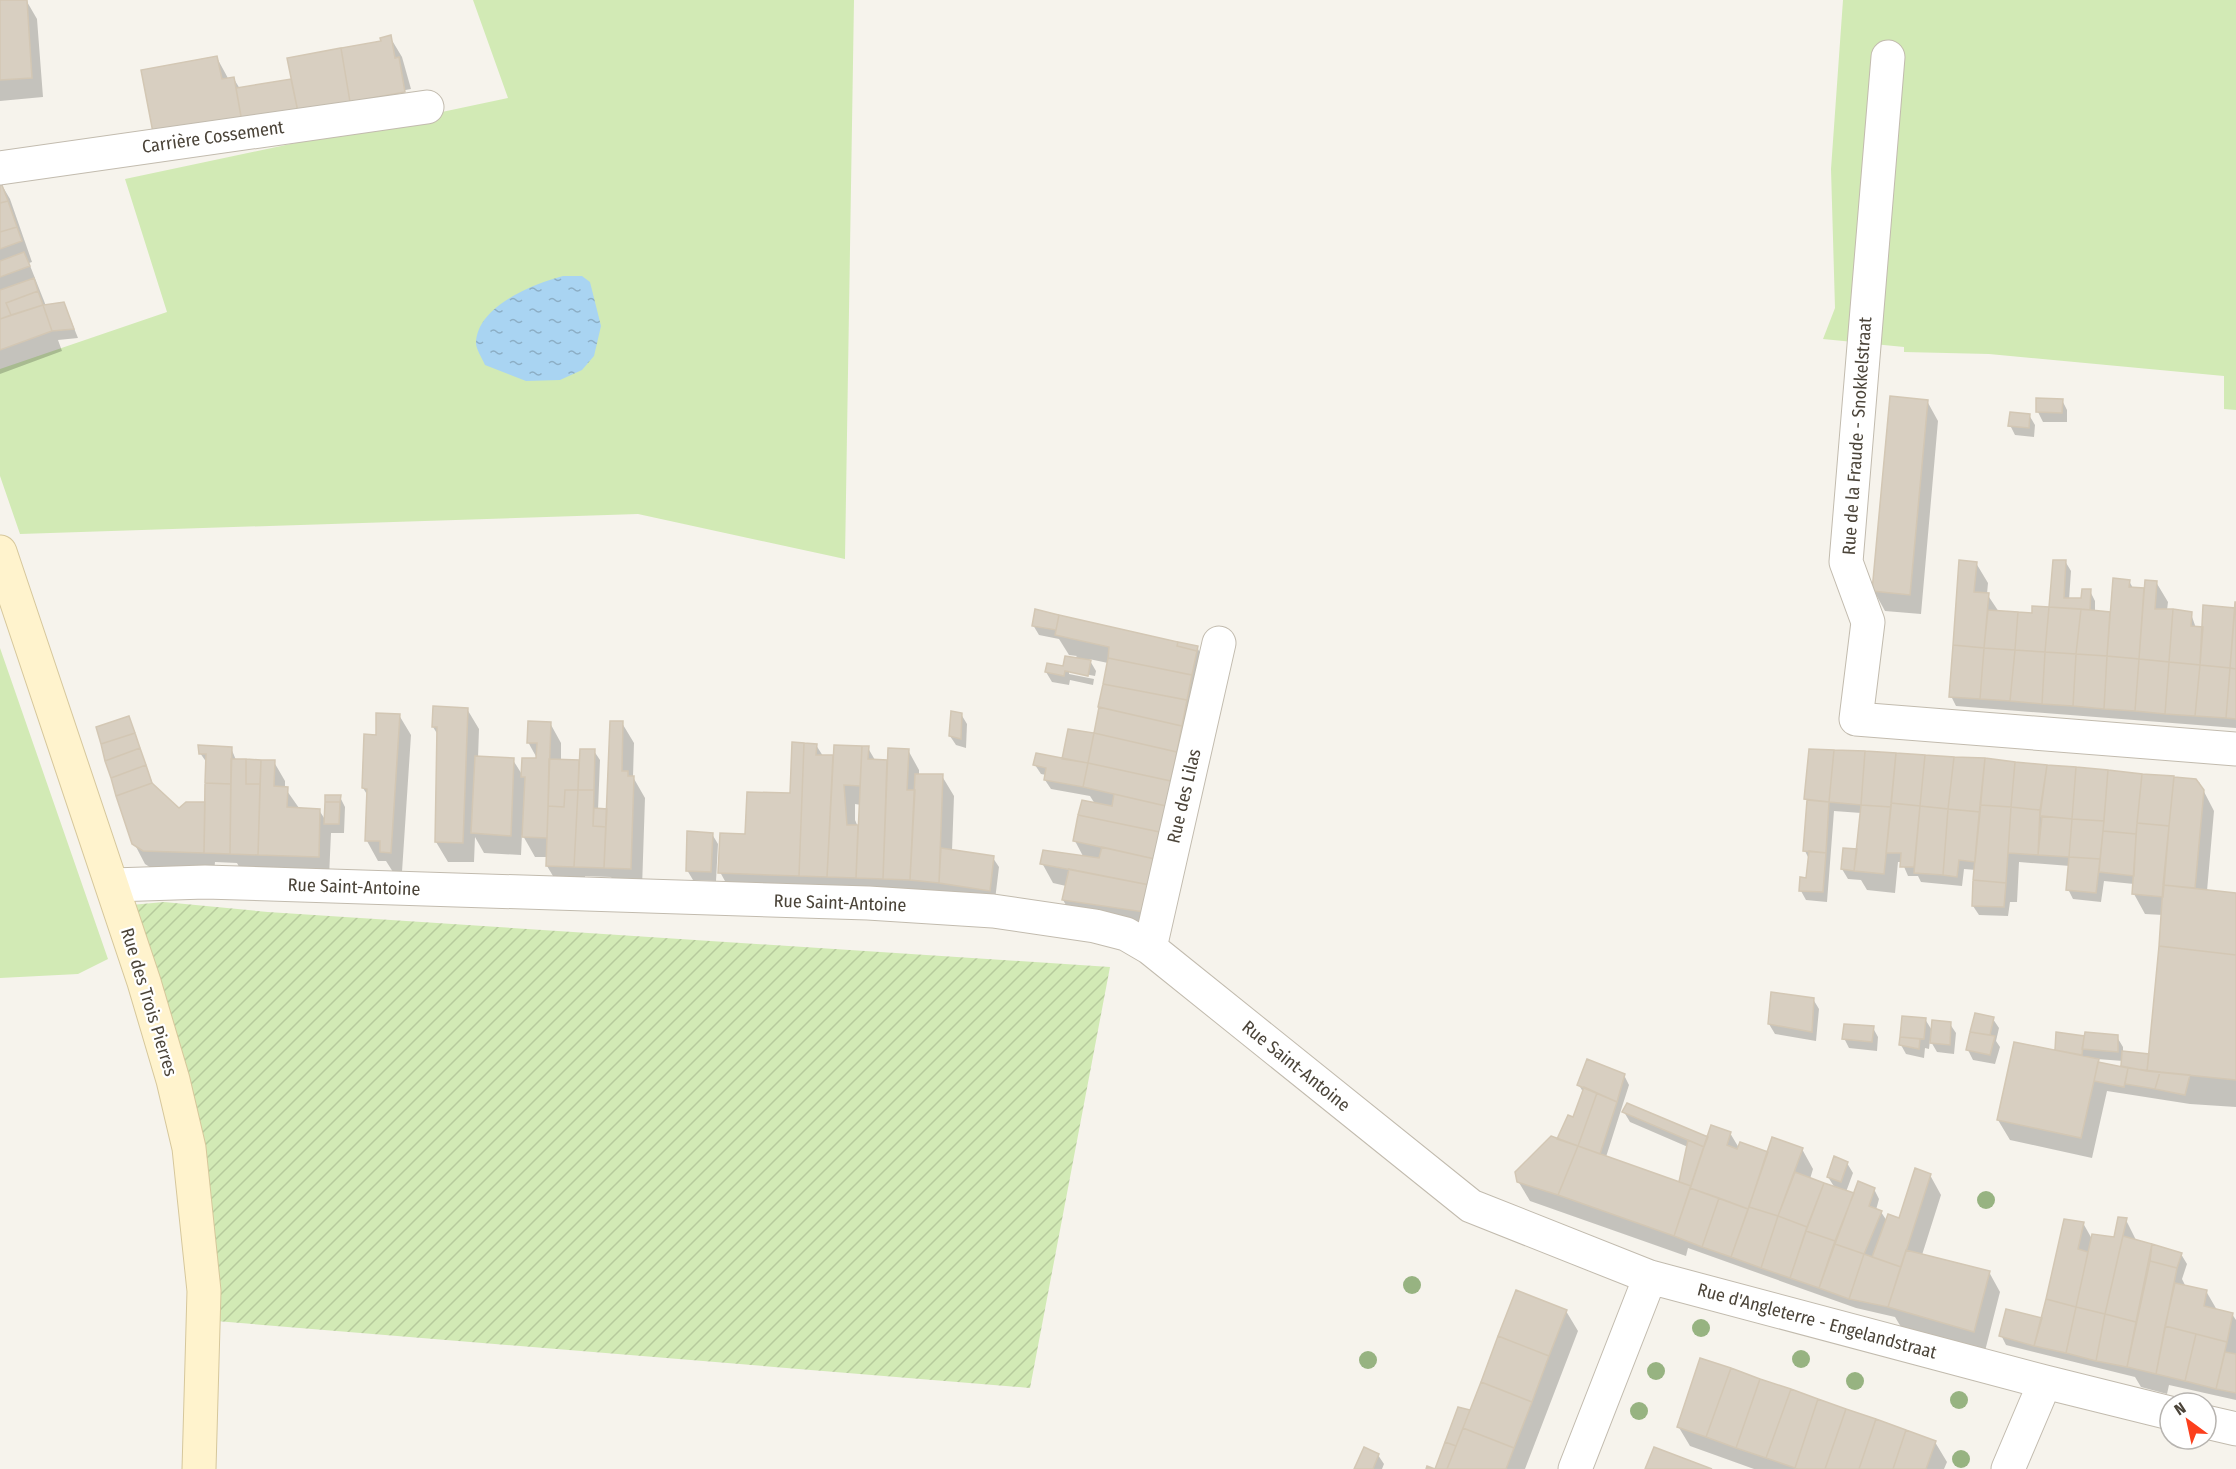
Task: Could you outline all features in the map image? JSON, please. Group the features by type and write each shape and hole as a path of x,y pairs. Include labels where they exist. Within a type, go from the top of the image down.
{"street":[{"name":"Rue de la Fraude - Snokkelstraat","path":"1888,57 1846,562 1868,622 1856,720 2236,749"},
{"name":"Carrière Cossement","path":"0,168 427,107"},
{"name":"Rue des Trois Pierres","path":"0,552 113,885 173,1080 189,1148 204,1292 199,1469"},
{"name":"Rue des Lilas","path":"1150,948 1219,643"},
{"name":"Rue Saint-Antoine","path":"113,885 205,882 868,903 993,912 1095,926 1126,934 1150,948 1471,1206"},
{"name":"Rue d'Angleterre - Engelandstraat","path":"1471,1206 1650,1277 2045,1383 2158,1410"},
{"path":"1575,1469 1650,1277"},
{"path":"2008,1469 2045,1383"},
{"path":"2218,1425 2236,1429"}],"green space":[{"path":"473,0 854,0 845,559 638,514 20,534 0,476 0,369 167,312 125,179 508,98"},
{"path":"1843,0 2236,0 2236,410 2224,409 2224,376 1989,354 1904,352 1904,347 1823,339 1835,308 1831,169"},
{"path":"0,648 108,959 78,974 0,978"},
{"path":"164,902 268,912 1110,967 1030,1388 216,1321 131,905"}],"water":[{"path":"563,276 582,276 590,282 601,326 594,356 582,370 560,380 526,381 485,365 476,343 479,330 486,318 496,308 523,291"}],"building":[{"path":"0,0 27,0 32,78 0,80"},
{"path":"391,35 395,58 399,57 405,92 350,102 341,48 381,41 380,38"},
{"path":"341,48 350,102 298,112 287,58"},
{"path":"217,56 222,79 234,77 242,122 154,138 141,70"},
{"path":"291,79 298,112 242,122 236,88"},
{"path":"0,180 8,201 0,203"},
{"path":"8,201 17,227 0,232 0,203"},
{"path":"17,227 22,241 0,249 0,232"},
{"path":"24,252 30,266 0,277 0,261"},
{"path":"34,278 38,291 6,303 11,315 0,319 0,290"},
{"path":"38,291 43,305 11,315 6,303"},
{"path":"64,302 74,329 52,331 43,305"},
{"path":"43,305 52,331 0,350 0,319"},
{"path":"1890,396 1928,400 1910,595 1872,591"},
{"path":"2036,398 2063,399 2062,413 2036,412"},
{"path":"2010,412 2030,414 2029,428 2008,426"},
{"path":"1959,560 1977,562 1974,592 1989,593 1984,648 1953,645"},
{"path":"2053,560 2066,560 2064,598 2081,598 2082,589 2091,589 2090,610 2049,607"},
{"path":"2113,578 2130,580 2129,587 2144,588 2139,659 2107,656"},
{"path":"2145,580 2157,581 2155,609 2173,609 2169,662 2139,659"},
{"path":"2236,602 2236,669 2230,668"},
{"path":"2203,605 2235,608 2230,668 2200,665"},
{"path":"2032,606 2049,607 2045,652 2015,650 2018,612 2032,613"},
{"path":"2049,607 2081,609 2076,654 2045,652"},
{"path":"1035,609 1059,615 1056,630 1032,626"},
{"path":"2081,609 2110,612 2107,656 2076,654"},
{"path":"2173,609 2192,612 2191,626 2203,627 2200,665 2169,662"},
{"path":"1988,610 2018,612 2015,650 1984,648"},
{"path":"1059,615 1178,642 1177,646 1197,651 1192,675 1108,658 1109,647 1055,635"},
{"path":"1178,642 1198,646 1197,651 1177,646"},
{"path":"1953,645 1984,648 1980,699 1949,697"},
{"path":"1984,648 2015,650 2010,701 1980,699"},
{"path":"2015,650 2045,652 2042,704 2010,701"},
{"path":"2045,652 2076,654 2073,706 2042,704"},
{"path":"2076,654 2107,656 2104,709 2073,706"},
{"path":"1065,656 1091,660 1088,676 1065,671 1064,676 1045,672 1047,663 1063,666"},
{"path":"2107,656 2139,659 2135,711 2104,709"},
{"path":"1108,658 1192,675 1187,700 1103,684"},
{"path":"2139,659 2169,662 2165,714 2135,711"},
{"path":"2169,662 2200,665 2195,716 2165,714"},
{"path":"2200,665 2230,668 2226,718 2195,716"},
{"path":"2230,668 2236,669 2236,719 2226,718"},
{"path":"1103,684 1187,700 1182,726 1098,707"},
{"path":"433,706 468,708 463,843 435,842 437,727 432,727"},
{"path":"1099,707 1182,726 1177,752 1094,733"},
{"path":"951,711 962,713 961,739 949,736"},
{"path":"376,713 400,714 391,853 380,852 380,841 365,841 367,789 362,788 364,734 376,735"},
{"path":"129,716 135,733 101,744 96,727"},
{"path":"528,721 551,722 547,838 522,837 525,777 521,777 522,758 536,758 537,743 527,743"},
{"path":"610,721 623,721 622,771 628,771 628,776 634,776 631,869 604,868"},
{"path":"1068,729 1094,733 1088,763 1062,759"},
{"path":"135,733 140,748 105,761 101,744"},
{"path":"1094,733 1177,752 1171,781 1088,763"},
{"path":"792,742 804,743 799,876 718,873 720,833 745,834 747,792 790,793"},
{"path":"804,743 817,744 816,755 833,755 827,877 799,876"},
{"path":"198,745 232,747 231,784 205,783 206,754 199,754"},
{"path":"834,745 862,746 860,786 844,785 847,825 858,825 856,878 827,877"},
{"path":"862,746 869,746 868,759 887,760 883,879 856,878"},
{"path":"140,748 146,765 111,778 105,761"},
{"path":"888,748 909,749 907,790 915,790 910,880 883,879"},
{"path":"580,749 595,749 594,790 578,790"},
{"path":"1809,749 1834,750 1829,802 1804,799"},
{"path":"1834,750 1865,751 1861,805 1829,802"},
{"path":"1865,751 1896,753 1891,807 1861,805"},
{"path":"1036,753 1088,763 1083,787 1044,780 1046,768 1033,765"},
{"path":"1896,753 1925,755 1920,806 1891,803"},
{"path":"1925,755 1954,757 1948,809 1920,806"},
{"path":"475,756 514,758 511,836 471,833"},
{"path":"1954,757 1985,758 1980,812 1948,809"},
{"path":"1985,758 2015,762 2011,807 1980,805"},
{"path":"231,759 246,759 246,784 260,784 258,855 230,854"},
{"path":"246,759 261,760 260,784 246,784"},
{"path":"549,759 579,760 578,790 565,790 564,807 548,806"},
{"path":"261,760 275,760 274,786 288,787 287,807 320,809 319,857 258,855"},
{"path":"2015,762 2047,765 2040,810 2011,807"},
{"path":"1088,763 1171,781 1166,806 1083,787"},
{"path":"146,765 152,783 116,796 111,778"},
{"path":"2047,765 2076,767 2072,819 2040,816"},
{"path":"2076,767 2108,770 2104,821 2072,819"},
{"path":"2108,770 2142,774 2136,834 2103,831"},
{"path":"915,774 943,774 939,883 910,880"},
{"path":"2142,774 2174,776 2169,826 2137,823"},
{"path":"2174,777 2196,779 2204,790 2195,888 2163,885"},
{"path":"152,783 179,808 186,802 205,802 204,853 143,851 132,844 116,796"},
{"path":"205,783 231,784 230,854 204,853"},
{"path":"565,790 578,790 574,867 546,866 548,806 564,807"},
{"path":"578,790 594,790 593,826 606,827 604,868 574,867"},
{"path":"1114,794 1166,806 1160,832 1078,815 1082,800 1112,806"},
{"path":"325,795 341,795 340,802 325,802"},
{"path":"1807,800 1829,802 1826,853 1803,851"},
{"path":"325,802 340,802 339,824 324,824"},
{"path":"1891,803 1920,806 1914,867 1900,867 1901,853 1886,853"},
{"path":"1861,805 1891,807 1884,874 1854,871"},
{"path":"1980,805 2011,807 2006,883 1973,880"},
{"path":"1920,806 1948,809 1943,875 1914,873"},
{"path":"2011,807 2040,810 2038,855 2008,853"},
{"path":"594,808 607,809 606,827 593,826"},
{"path":"1948,809 1980,812 1975,862 1959,860 1957,877 1943,875"},
{"path":"1078,815 1160,832 1155,859 1073,841"},
{"path":"2042,816 2072,819 2069,857 2038,855"},
{"path":"2072,819 2104,821 2100,859 2069,857"},
{"path":"2137,823 2169,826 2163,897 2132,894"},
{"path":"687,831 713,833 711,872 686,871"},
{"path":"2103,831 2136,834 2134,876 2099,872"},
{"path":"1102,847 1155,859 1150,885 1040,864 1043,850 1099,858"},
{"path":"941,848 994,856 990,891 939,883"},
{"path":"1843,848 1857,849 1854,871 1841,869"},
{"path":"1809,851 1826,853 1823,892 1799,891 1800,877 1806,878"},
{"path":"2069,857 2100,859 2096,893 2066,890"},
{"path":"1069,869 1150,885 1144,912 1062,900"},
{"path":"1973,880 2006,883 2004,907 1972,906"},
{"path":"2163,885 2236,893 2236,955 2159,946"},
{"path":"2159,946 2236,955 2236,1080 2147,1071"},
{"path":"1771,992 1814,998 1812,1032 1768,1024"},
{"path":"1975,1013 1994,1017 1990,1035 1970,1032"},
{"path":"1902,1016 1926,1018 1924,1039 1900,1037"},
{"path":"1932,1020 1951,1022 1950,1045 1930,1043"},
{"path":"1844,1024 1874,1026 1872,1042 1842,1039"},
{"path":"1970,1032 1995,1036 1990,1055 1966,1050"},
{"path":"2056,1032 2084,1036 2082,1055 2055,1050"},
{"path":"2085,1032 2118,1035 2118,1052 2082,1049"},
{"path":"1900,1037 1920,1039 1919,1049 1899,1045"},
{"path":"2014,1042 2099,1059 2081,1138 1997,1120"},
{"path":"2122,1051 2149,1054 2147,1071 2121,1066"},
{"path":"1587,1059 1625,1074 1617,1102 1577,1085"},
{"path":"2098,1062 2128,1068 2124,1087 2094,1081"},
{"path":"2128,1068 2160,1072 2155,1089 2125,1084"},
{"path":"2160,1072 2190,1075 2185,1095 2155,1089"},
{"path":"1584,1087 1597,1093 1578,1146 1557,1139 1568,1115 1573,1117"},
{"path":"1597,1093 1617,1102 1600,1154 1578,1146"},
{"path":"1627,1103 1708,1137 1704,1147 1622,1112"},
{"path":"1711,1125 1731,1132 1727,1145 1737,1149 1740,1142 1768,1152 1748,1209 1690,1188"},
{"path":"1551,1136 1578,1146 1558,1195 1517,1182 1515,1172"},
{"path":"1772,1137 1803,1148 1778,1216 1749,1207"},
{"path":"1688,1140 1704,1147 1691,1186 1679,1182"},
{"path":"1578,1146 1691,1186 1674,1236 1558,1195"},
{"path":"1834,1156 1848,1162 1841,1182 1827,1177"},
{"path":"1915,1168 1931,1174 1901,1267 1872,1257 1888,1214 1899,1218"},
{"path":"1795,1172 1824,1183 1807,1227 1778,1216"},
{"path":"1858,1181 1875,1188 1869,1206 1882,1211 1864,1254 1835,1244"},
{"path":"1824,1183 1854,1193 1835,1241 1806,1231"},
{"path":"1690,1188 1719,1198 1702,1247 1674,1236"},
{"path":"1719,1198 1748,1209 1731,1257 1702,1247"},
{"path":"1749,1207 1778,1216 1761,1268 1731,1257"},
{"path":"1778,1216 1807,1227 1790,1278 1761,1268"},
{"path":"2118,1217 2127,1218 2105,1314 2076,1307 2092,1234 2114,1237"},
{"path":"2064,1219 2084,1222 2078,1249 2088,1252 2076,1307 2046,1299"},
{"path":"1806,1231 1835,1241 1819,1288 1790,1278"},
{"path":"2123,1236 2152,1244 2136,1322 2105,1314"},
{"path":"1835,1244 1864,1254 1849,1299 1819,1288"},
{"path":"2152,1244 2182,1253 2177,1268 2150,1261"},
{"path":"1906,1250 1990,1271 1974,1332 1888,1307"},
{"path":"1864,1254 1901,1267 1888,1307 1849,1299"},
{"path":"2150,1261 2177,1268 2156,1374 2127,1367"},
{"path":"2175,1283 2207,1290 2204,1306 2233,1313 2227,1342 2165,1326"},
{"path":"1516,1290 1567,1310 1549,1356 1498,1336"},
{"path":"2046,1299 2076,1307 2066,1353 2034,1346"},
{"path":"2076,1307 2105,1314 2096,1361 2066,1353"},
{"path":"2006,1309 2042,1318 2034,1346 1999,1336"},
{"path":"2105,1314 2136,1322 2127,1367 2096,1361"},
{"path":"2165,1326 2196,1334 2185,1381 2156,1374"},
{"path":"2196,1334 2227,1342 2216,1389 2185,1381"},
{"path":"1498,1336 1549,1356 1532,1402 1481,1382"},
{"path":"2225,1352 2236,1354 2236,1393 2216,1389"},
{"path":"1700,1358 1731,1368 1706,1437 1677,1427"},
{"path":"1731,1368 1760,1379 1736,1448 1706,1437"},
{"path":"1760,1379 1791,1389 1766,1458 1736,1448"},
{"path":"1481,1382 1532,1402 1514,1448 1463,1428"},
{"path":"1791,1389 1818,1399 1795,1468 1766,1458"},
{"path":"1818,1399 1846,1409 1825,1469 1797,1469 1795,1468"},
{"path":"1458,1407 1470,1410 1456,1446 1445,1442"},
{"path":"1846,1409 1876,1419 1859,1469 1825,1469"},
{"path":"1876,1419 1906,1430 1893,1469 1859,1469"},
{"path":"1463,1428 1514,1448 1506,1469 1447,1469"},
{"path":"1906,1430 1936,1441 1926,1469 1893,1469"},
{"path":"1445,1442 1456,1446 1447,1469 1435,1469"},
{"path":"1364,1447 1379,1454 1373,1469 1354,1469"},
{"path":"1654,1447 1712,1469 1645,1469"}]}
